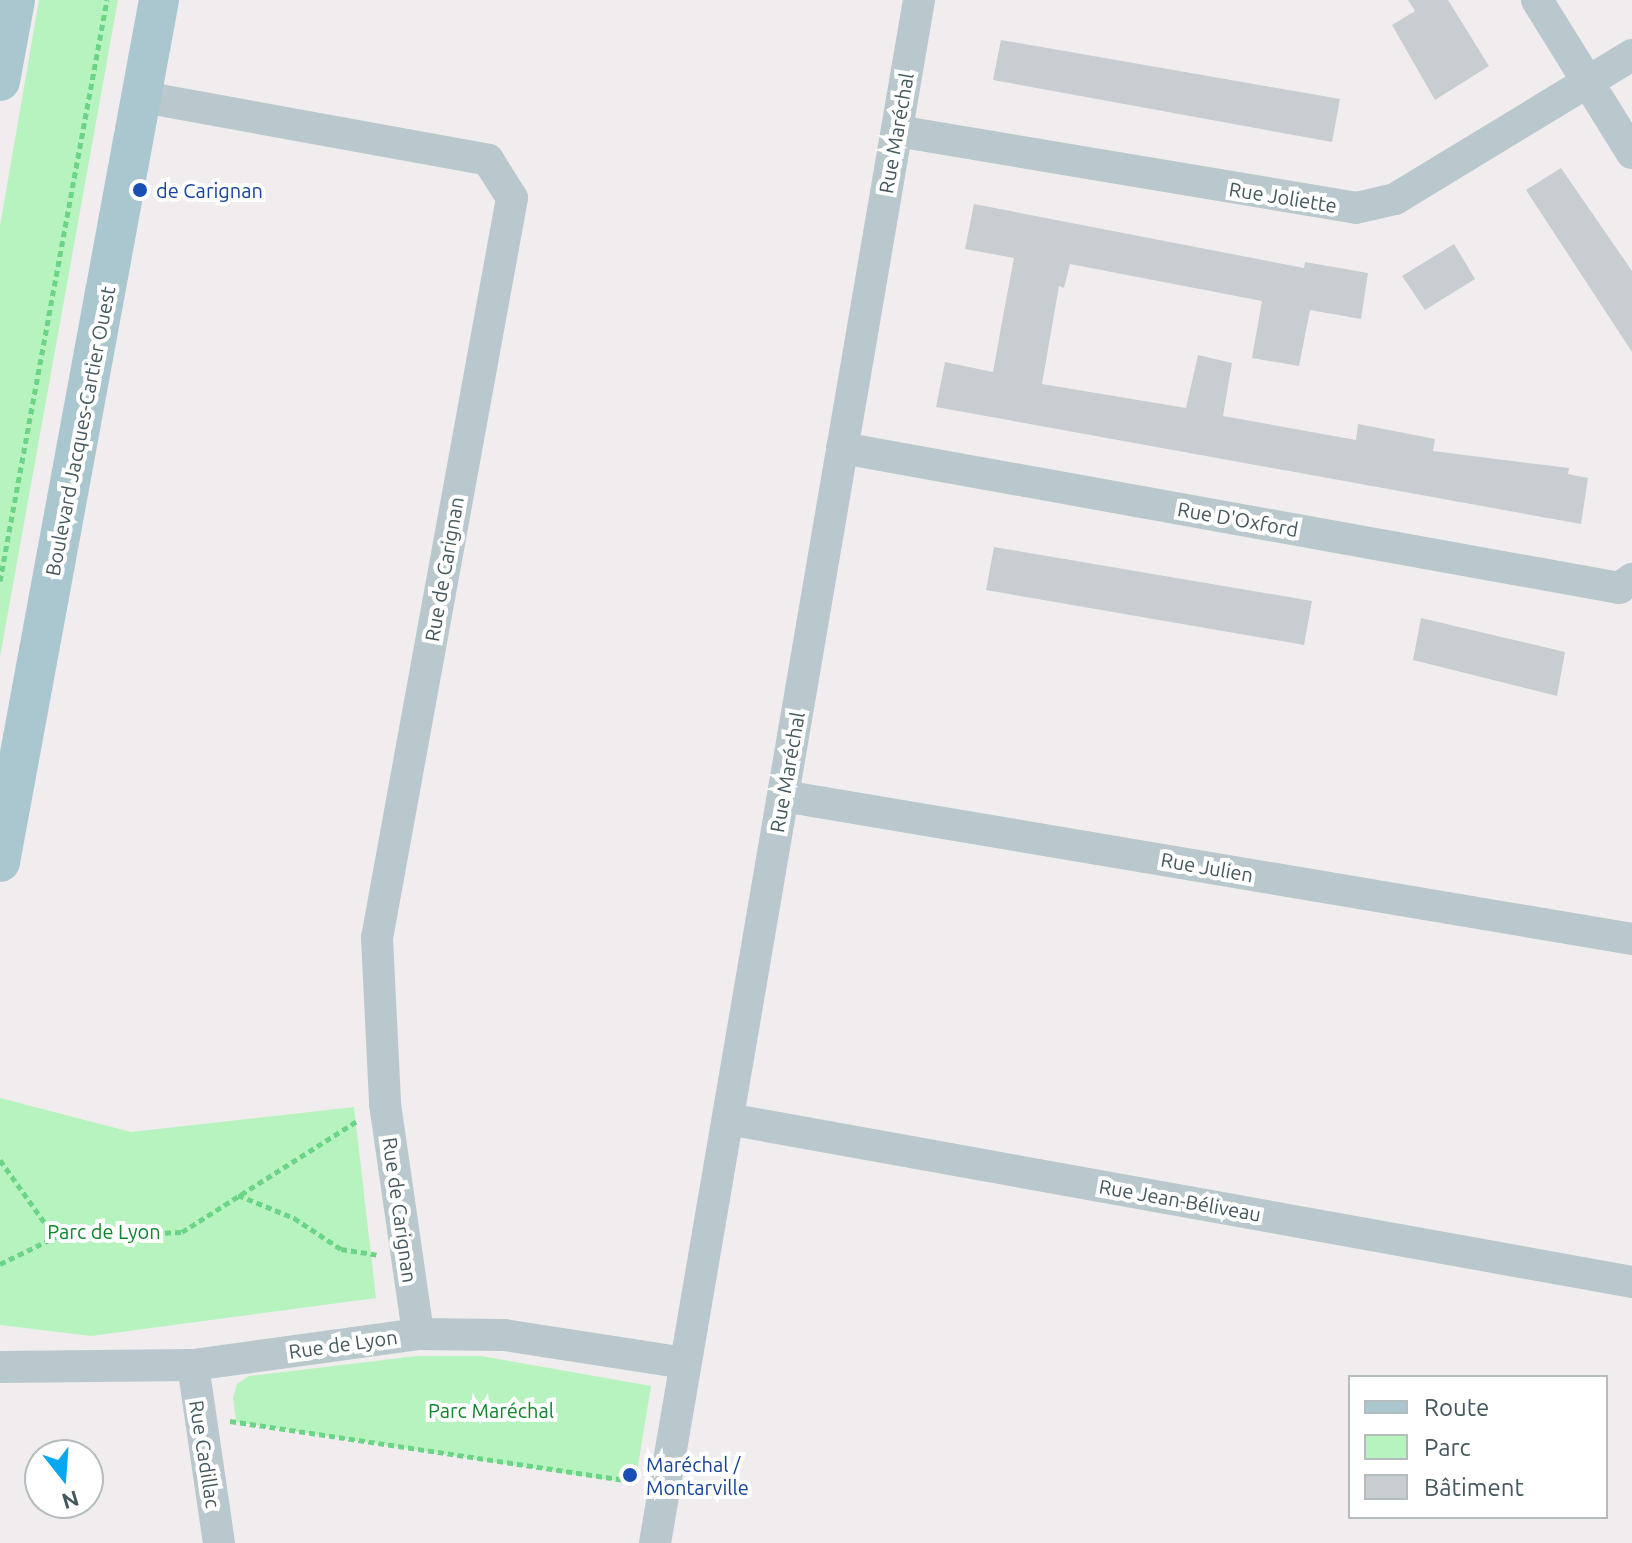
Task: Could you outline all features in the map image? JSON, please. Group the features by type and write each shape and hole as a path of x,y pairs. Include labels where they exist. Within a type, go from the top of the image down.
{"main road":[{"path":"0,81 15,0"},
{"name":"Boulevard Jacques-Cartier Ouest","path":"0,862 159,0"}],"street":[{"name":"Rue Maréchal","path":"655,1543 919,0"},
{"path":"1537,0 1632,153"},
{"name":"Rue Joliette","path":"897,131 1356,208 1395,199 1632,55"},
{"name":"Rue de Carignan","path":"143,97 488,160 512,198 377,938 385,1104 418,1334"},
{"name":"Rue D'Oxford","path":"842,448 1619,588 1632,579"},
{"name":"Rue Julien","path":"783,796 1632,939"},
{"name":"Rue Jean-Béliveau","path":"728,1119 1632,1282"},
{"name":"Rue de Lyon","path":"0,1367 193,1365 418,1334 504,1335 685,1363"},
{"name":"Rue Cadillac","path":"193,1365 198,1416 219,1543"}],"path":[{"path":"0,581 107,0"},
{"path":"0,1264 55,1237 182,1232 237,1194 385,1104"},
{"path":"0,1160 55,1237"},
{"path":"237,1194 294,1218 341,1249 406,1259"},
{"path":"198,1416 664,1487"}],"green space":[{"path":"39,0 118,0 0,657 0,226"},
{"name":"Parc de Lyon","path":"0,1098 131,1132 354,1107 376,1298 91,1336 0,1325"},
{"name":"Parc Maréchal","path":"417,1356 481,1356 651,1386 635,1484 236,1422 233,1398 237,1384 249,1376"}],"building":[{"path":"1408,0 1448,0 1489,66 1435,100 1392,25 1415,11"},
{"path":"1001,40 1340,99 1332,142 993,80"},
{"path":"1561,168 1632,271 1632,352 1526,190"},
{"path":"974,204 1304,268 1305,262 1368,273 1361,319 1310,310 1299,366 1252,358 1262,301 1070,264 1064,288 1059,286 1042,384 1186,408 1198,355 1232,363 1223,416 1356,440 1358,424 1435,439 1433,451 1569,468 1568,474 1588,478 1581,524 936,407 945,362 993,372 1014,258 965,249"},
{"path":"1454,244 1475,279 1425,310 1402,276"},
{"path":"994,547 1312,601 1304,645 986,590"},
{"path":"1421,618 1565,652 1557,696 1413,660"}],"place":[{"name":"de Carignan","path":"140,190"},
{"name":"Maréchal / Montarville","path":"630,1475"}]}
